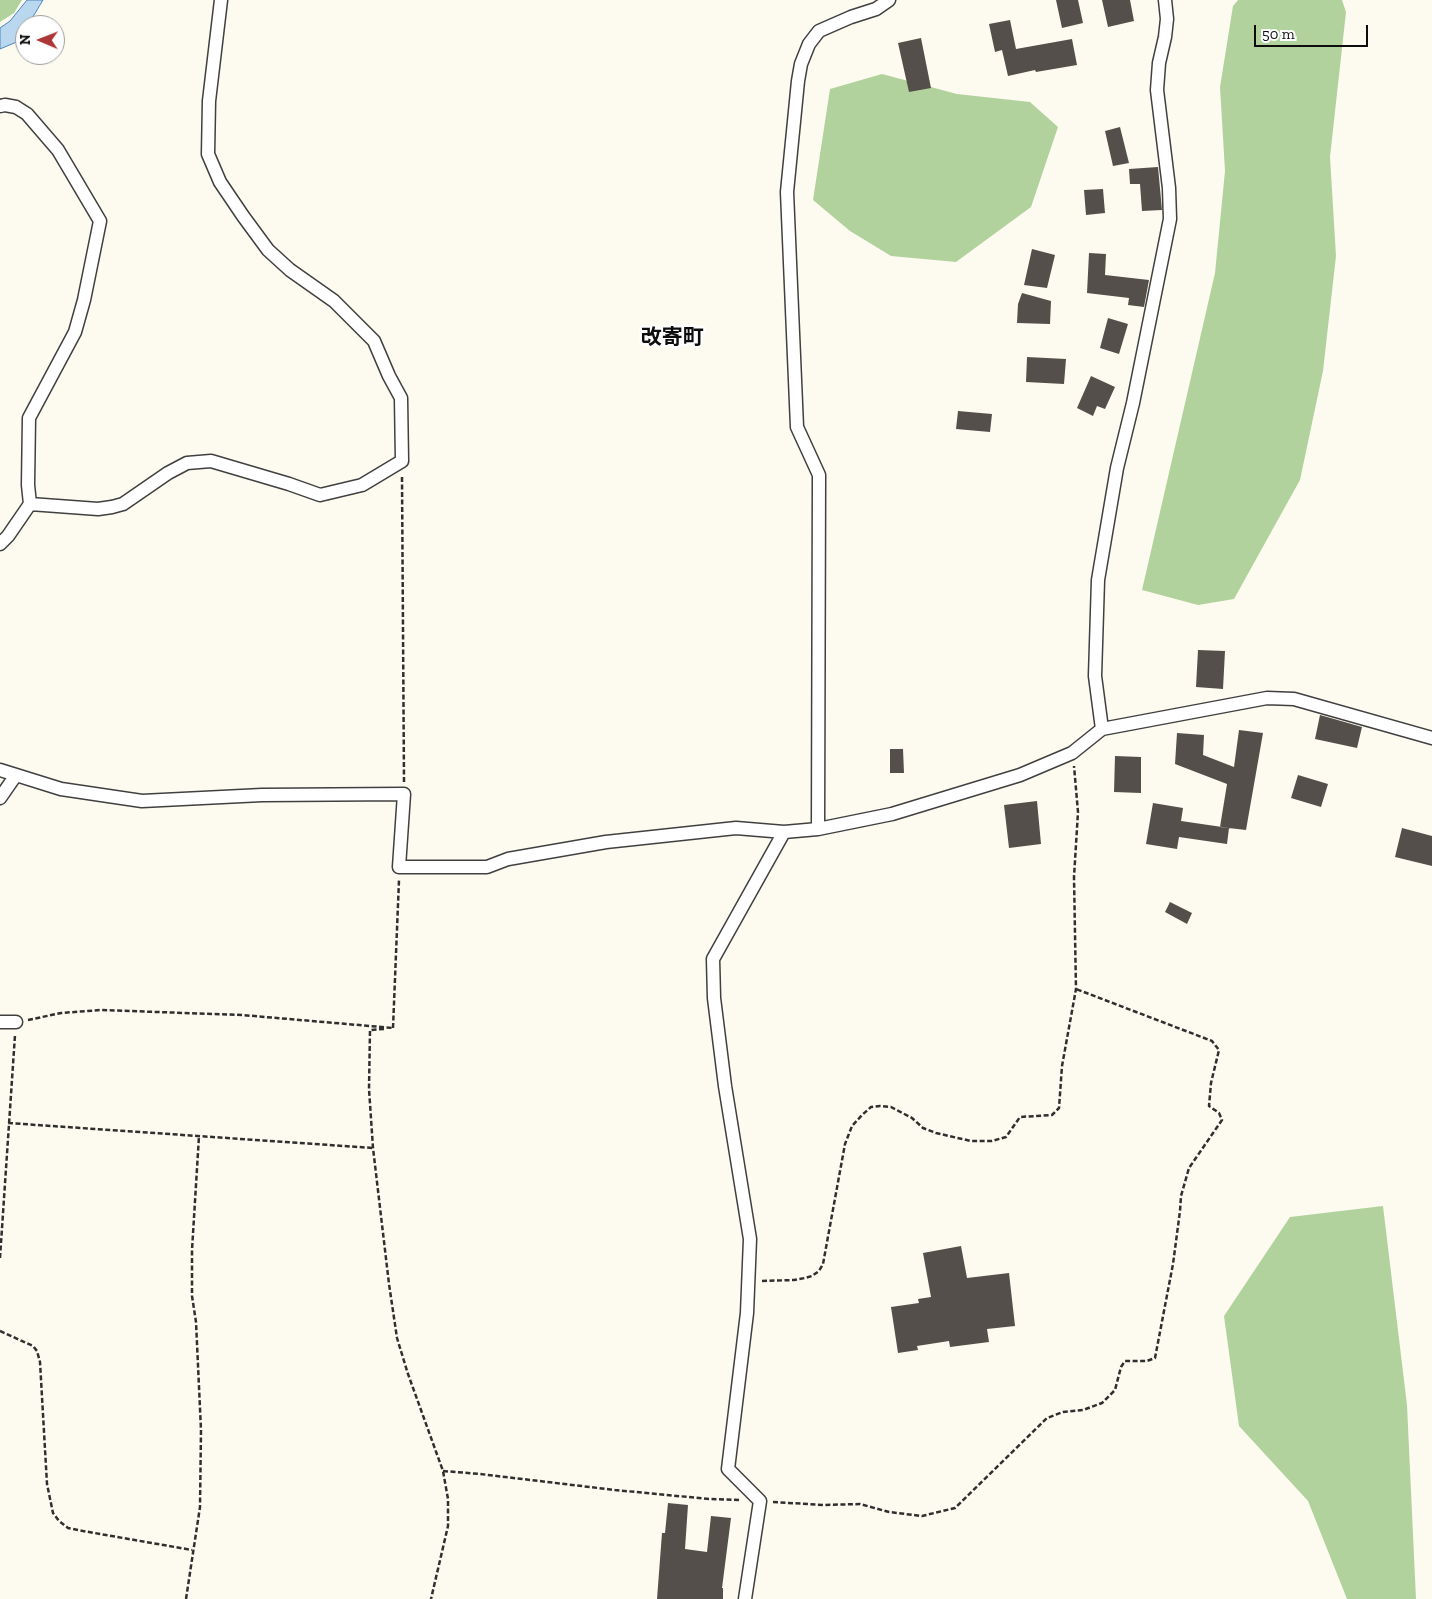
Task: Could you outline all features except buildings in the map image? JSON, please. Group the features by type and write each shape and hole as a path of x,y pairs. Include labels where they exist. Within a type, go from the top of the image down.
{"street":[{"path":"30,504 98,509 112,508 123,504 168,473 186,464 211,461 320,495 362,485 402,461 401,398 374,341 334,301 290,270 268,250 220,182 208,154 208,101 221,0"},
{"path":"818,829 819,475 797,427 787,192 798,81 809,44 819,31 851,17 876,9 889,0"},
{"path":"1102,729 1094,676 1098,580 1117,468 1133,403 1170,220 1169,188 1157,90 1159,63 1166,28 1165,0"},
{"path":"0,106 5,104 16,107 27,114 58,150 100,221 84,300 75,332 29,418 28,485 30,504 8,536 0,544"},
{"path":"0,770 61,789 142,800 262,795 404,794 399,867 486,867 508,860 606,842 736,828 784,832 818,829 892,814 1020,775 1072,753 1102,729 1267,698 1294,699 1432,738"},
{"path":"0,798 16,776"},
{"path":"745,1599 760,1501 728,1469 747,1313 750,1239 725,1086 714,998 713,959 784,832"},
{"path":"0,1022 16,1022"}],"path":[{"path":"402,461 404,794"},
{"path":"748,1280 794,1280 812,1276 819,1271 823,1264 830,1233 845,1144 852,1126 871,1107 891,1108 912,1118 923,1128 936,1134 972,1141 992,1142 1006,1138 1020,1117 1052,1115 1059,1108 1062,1066 1076,988 1074,877 1078,812 1072,753"},
{"path":"393,1028 399,867"},
{"path":"443,1471 690,1497 824,1505 860,1504 889,1512 922,1516 955,1508 1047,1418 1063,1412 1083,1410 1102,1403 1115,1390 1121,1367 1125,1361 1147,1361 1155,1358 1173,1264 1181,1196 1189,1168 1222,1120 1218,1112 1209,1106 1211,1082 1219,1050 1212,1041 1076,988"},
{"path":"0,1258 16,1022 61,1013 101,1010 242,1015 393,1028"},
{"path":"393,1028 370,1030 369,1089 373,1148 397,1338 443,1471 448,1499 448,1526 431,1599"},
{"path":"8,1123 373,1148"},
{"path":"186,1599 200,1507 201,1449 196,1322 192,1296 192,1250 199,1136"},
{"path":"0,1332 33,1346 37,1351 40,1362 48,1491 52,1513 59,1521 68,1528 193,1550"}],"green space":[{"path":"0,0 22,0 14,13 0,22"},
{"path":"1238,0 1342,0 1346,12 1330,157 1336,256 1323,371 1300,480 1234,599 1198,605 1142,590 1215,273 1225,171 1220,87 1233,6"},
{"path":"882,74 957,94 1030,102 1058,127 1031,207 956,262 891,256 850,231 813,200 830,89"},
{"path":"1383,1206 1407,1405 1416,1599 1347,1599 1308,1501 1239,1426 1224,1316 1290,1217"}],"water":[{"path":"27,0 43,0 34,15 15,15 15,43 0,49 0,28 10,21"}],"district":[{"name":"改寄町","path":"672,338"}]}
